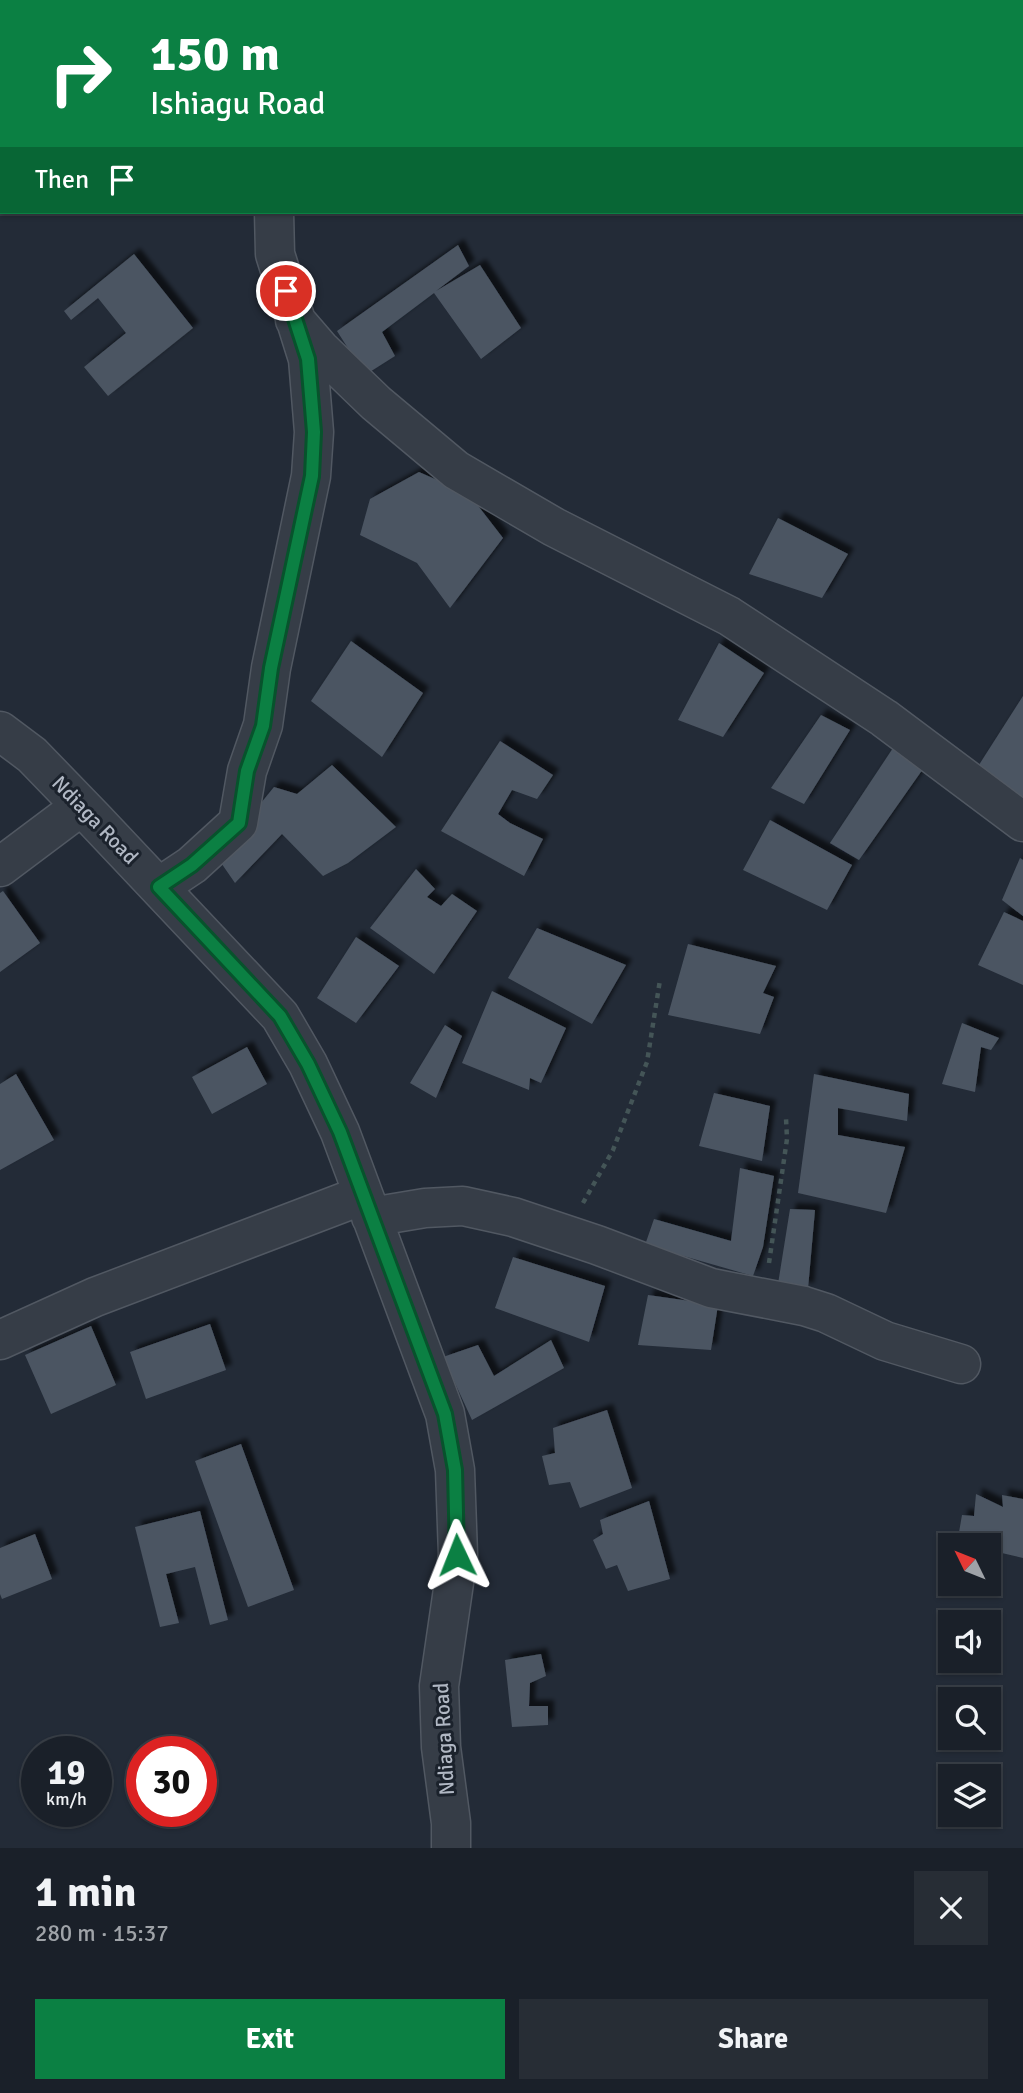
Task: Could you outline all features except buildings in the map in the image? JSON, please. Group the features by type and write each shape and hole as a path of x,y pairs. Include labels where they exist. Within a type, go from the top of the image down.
{"street":[{"path":"159,887 192,865 239,823 247,771 263,726 271,668 312,476 314,432 308,359 275,254 274,214"},
{"path":"295,320 320,349 376,403 456,470 554,527 729,616 884,719 1023,822"},
{"name":"Ndiaga Road","path":"0,731 32,755 280,1016 308,1064 340,1132 445,1414 455,1470 457,1555 439,1686 441,1746 451,1848"},
{"path":"0,867 80,807"},
{"path":"0,1340 95,1297 367,1206 463,1206 513,1217 617,1252 711,1288 804,1306 826,1313 885,1341 961,1364"}],"path":[{"path":"564,1234 613,1150 647,1062 660,980"},
{"path":"763,1298 788,1139 786,1118"}],"route":[{"path":"286,291 308,359 314,432 312,476 271,668 263,726 247,771 239,823 192,865 159,887 280,1016 308,1064 340,1132 445,1414 455,1470 457,1555"}]}
